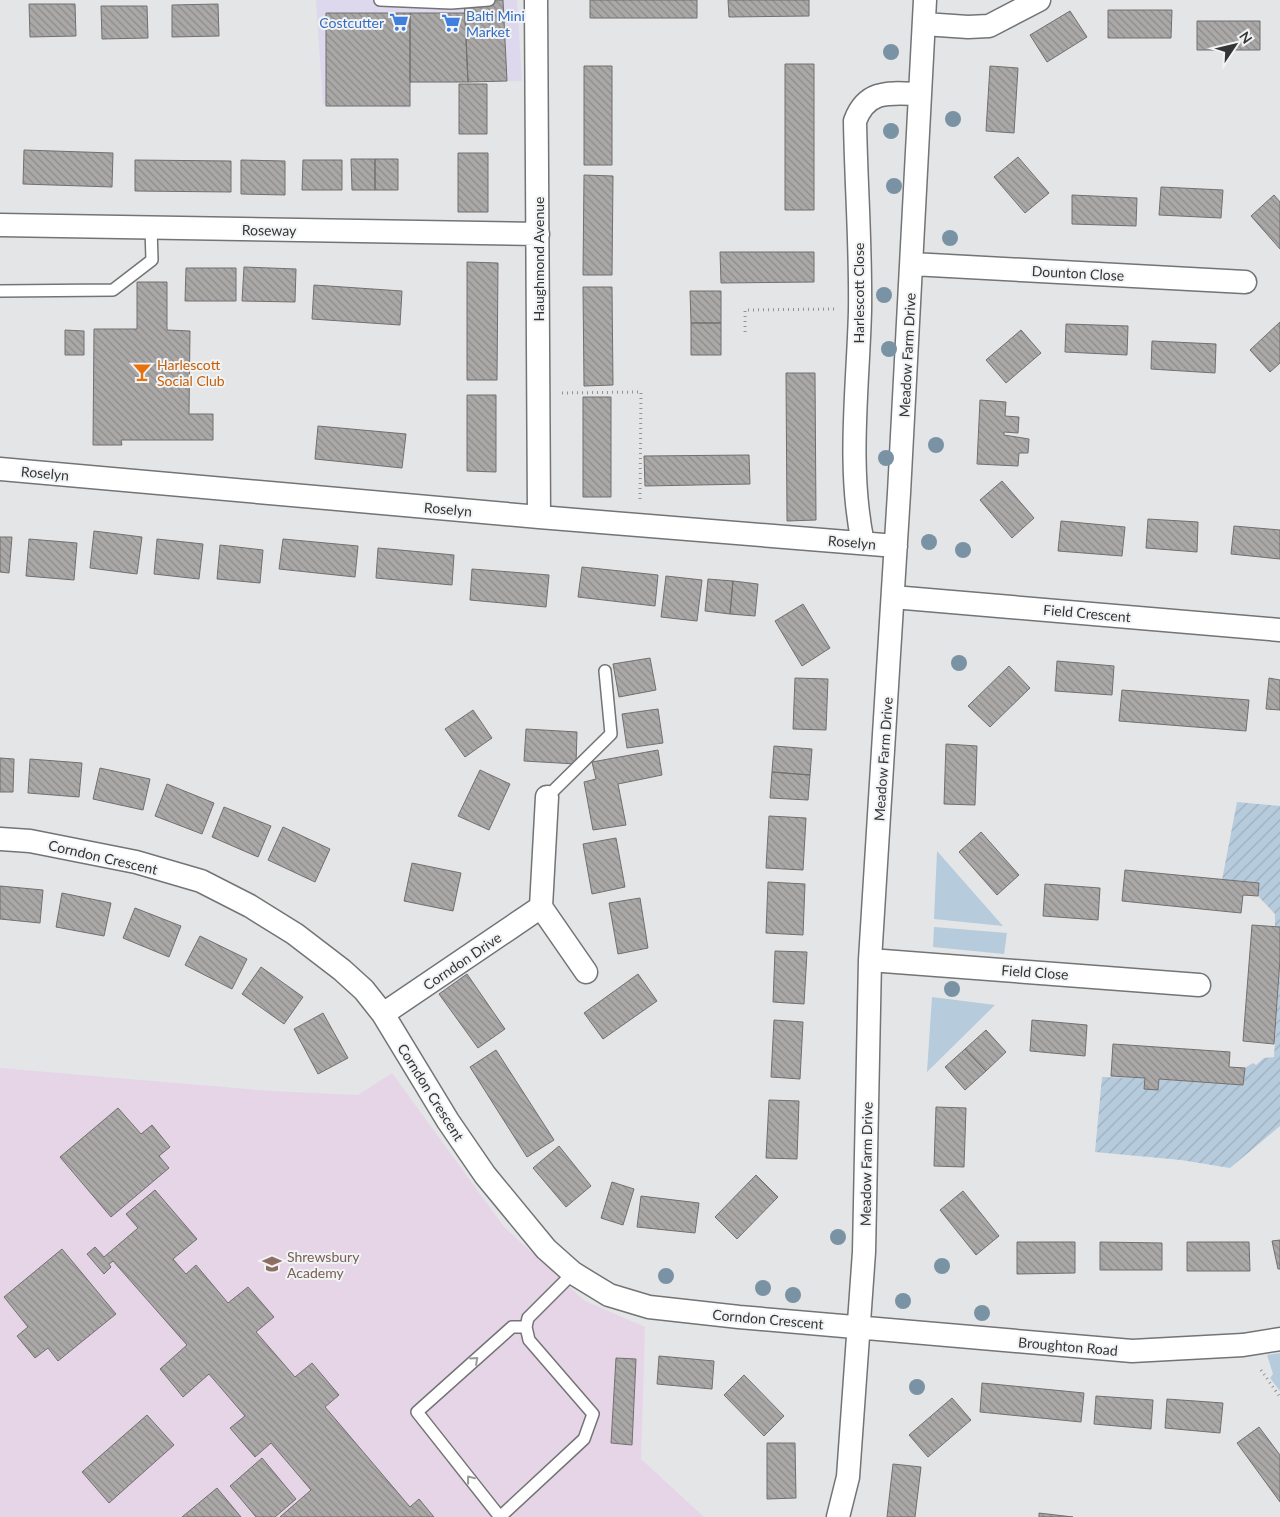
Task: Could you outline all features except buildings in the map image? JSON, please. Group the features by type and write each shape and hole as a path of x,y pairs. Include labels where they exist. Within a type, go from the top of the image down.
{"street":[{"name":"Haughmond Avenue","path":"536,0 539,517"},
{"name":"Meadow Farm Drive","path":"838,1517 848,1477 857,1326 864,1252 870,960 896,546 925,0"},
{"path":"924,24 968,28 989,26 1039,0"},
{"name":"Harlescott Close","path":"863,543 857,518 855,445 860,309 855,121 859,108 869,99 885,93 919,94"},
{"name":"Roseway","path":"0,225 538,234"},
{"name":"Dounton Close","path":"912,264 1245,282"},
{"name":"Roselyn","path":"0,469 539,517 896,546"},
{"name":"Field Crescent","path":"893,597 1280,630"},
{"path":"547,797 541,906 586,972"},
{"name":"Corndon Crescent","path":"0,839 30,841 126,860 200,881 250,906 295,934 342,970 364,990 383,1014 448,1121 485,1175 546,1249 573,1273 609,1295 650,1307 749,1318 857,1326"},
{"name":"Corndon Drive","path":"383,1014 541,906"},
{"name":"Field Close","path":"870,960 1199,985"},
{"name":"Broughton Road","path":"857,1326 1132,1352 1243,1345 1280,1339"}],"lane":[{"path":"380,0 451,3 489,0"},
{"path":"0,290 113,290 152,260 151,228"},
{"path":"547,797 611,734 605,671"},
{"path":"526,1327 512,1327 417,1412 500,1517 584,1439 593,1414 529,1340 526,1327 528,1318 573,1273"}],"path":[{"path":"745,332 745,310 860,309"},
{"path":"539,394 641,392 640,525"},
{"path":"1261,1370 1280,1396"}],"shaded area":[{"path":"316,0 517,0 522,81 410,83 411,108 323,104"},
{"path":"1237,802 1280,806 1280,927 1275,927 1275,914 1258,896 1259,883 1222,880"},
{"path":"937,851 1003,926 934,919"},
{"path":"934,927 1007,933 1004,954 933,947"},
{"path":"1280,959 1280,1126 1230,1168 1181,1160 1095,1152 1102,1077 1145,1078 1144,1089 1158,1090 1159,1079 1243,1085 1245,1068 1253,1063 1256,1065 1264,1058 1274,1057"},
{"path":"932,997 995,1005 927,1072"},
{"name":"Shrewsbury Academy","path":"0,1068 270,1091 358,1095 392,1073 504,1227 585,1301 645,1327 641,1459 704,1517 0,1517"},
{"path":"1280,1353 1280,1391 1270,1378 1273,1374 1267,1355"}],"place":[{"name":"Costcutter","path":"399,22"},
{"name":"Balti Mini Market","path":"451,23"},
{"name":"Harlescott Social Club","path":"142,372"},
{"name":"Shrewsbury Academy","path":"272,1264"}]}
